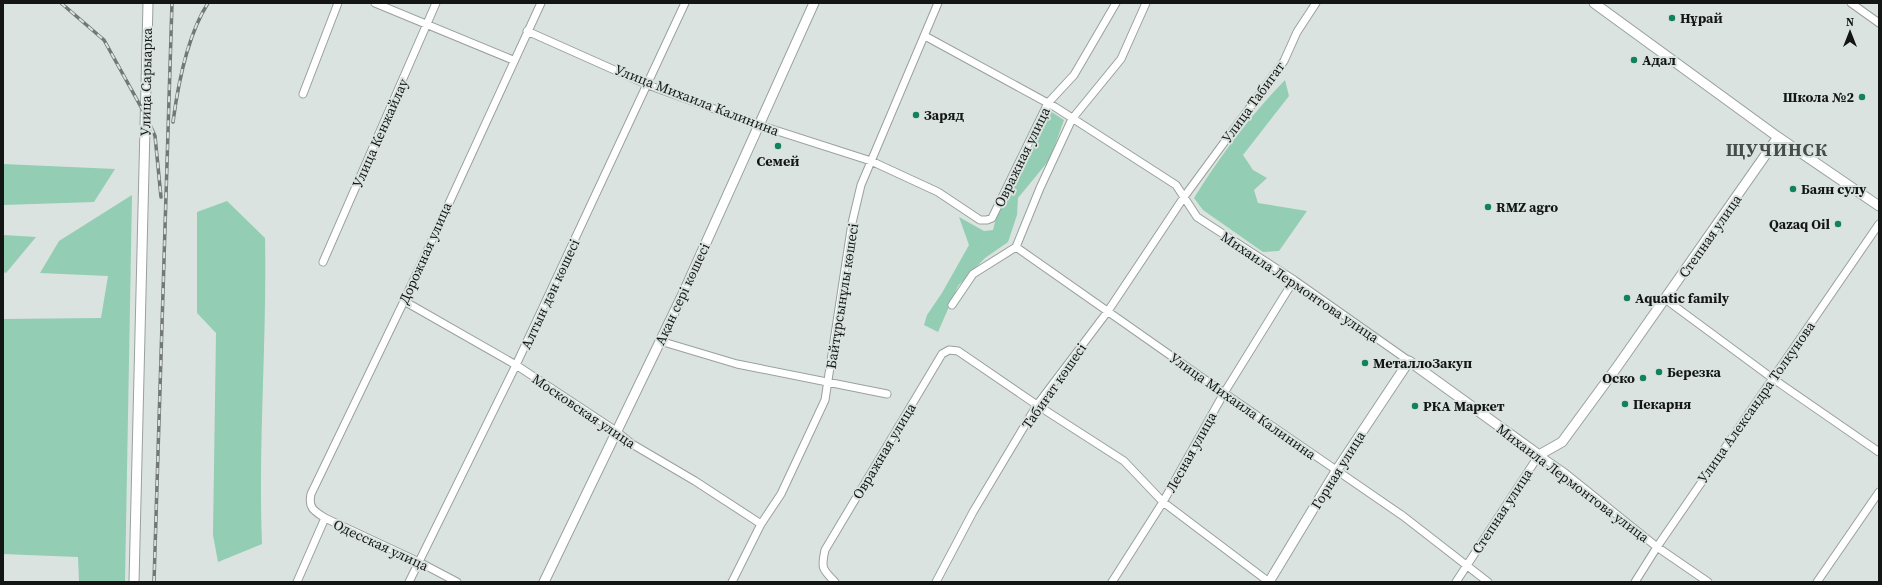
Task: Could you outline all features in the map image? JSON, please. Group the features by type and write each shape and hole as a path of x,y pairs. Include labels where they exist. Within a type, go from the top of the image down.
{"street":[{"name":"Улица Сарыарка","path":"134,582 148,3"},
{"path":"303,94 338,3"},
{"path":"375,3 513,60"},
{"name":"Улица Кенжайлау","path":"323,262 436,3"},
{"name":"Дорожная улица","path":"309,502 311,494 404,301 513,60 541,3"},
{"name":"Алтын дән көшесі","path":"409,582 516,365 685,3"},
{"name":"Ақан сері көшесі","path":"544,582 660,341 814,3"},
{"name":"Байтұрсынұлы көшесі","path":"732,582 761,524 781,494 825,400 852,223 861,185 870,162 884,134 938,3"},
{"name":"Овражная улица","path":"870,162 938,192 980,220 992,218 1048,103 1074,75 1116,3"},
{"name":"Овражная улица","path":"1016,247 1040,188 1072,119 1120,58 1146,3"},
{"name":"Улица Табигат","path":"1184,197 1284,61 1297,32 1316,3"},
{"path":"1594,3 1778,137 1879,206"},
{"path":"1851,3 1879,23"},
{"name":"Улица Михаила Калинина","path":"527,31 648,84 759,125 870,162"},
{"name":"Михаила Лермонтова улица","path":"925,36 1048,103 1176,185 1197,217 1294,280 1409,361 1565,473 1657,547 1708,582"},
{"name":"Степная улица","path":"1456,582 1539,454 1562,442 1617,368 1778,137"},
{"name":"Табиғат көшесі","path":"936,582 973,512 1037,405 1108,311 1184,197"},
{"name":"Улица Александра Толкунова","path":"1635,582 1657,547 1772,378 1879,224"},
{"path":"952,305 973,274 1016,247"},
{"name":"Улица Михаила Калинина","path":"1016,247 1336,471 1403,516 1488,582"},
{"name":"Лесная улица","path":"1112,582 1162,502 1224,393 1294,280"},
{"path":"1665,299 1772,378 1879,452"},
{"name":"Московская улица","path":"404,301 516,365 616,431 632,444 695,481 761,524"},
{"path":"660,341 736,364 887,394"},
{"name":"Овражная улица","path":"835,582 824,571 821,565 824,550 942,354 949,350 958,350 1037,405"},
{"name":"Горная улица","path":"1269,582 1336,471 1409,361"},
{"path":"1037,405 1124,461 1162,502 1269,582"},
{"path":"1816,582 1879,492"},
{"name":"Одесская улица","path":"309,502 312,510 325,518 419,562 457,582"},
{"path":"297,582 325,518"}],"green space":[{"path":"1285,80 1289,96 1243,155 1253,170 1267,178 1254,190 1258,203 1307,211 1279,251 1263,252 1203,210 1194,198 1236,136"},
{"path":"1050,111 1064,120 1050,159 1018,198 1017,215 1008,242 985,258 958,286 938,332 924,325 927,315 942,293 969,245 959,217 984,231 993,230 997,214 1028,158"},
{"path":"3,164 115,169 94,202 3,205"},
{"path":"132,195 125,582 79,582 78,557 3,554 3,319 101,318 108,276 40,273 59,241"},
{"path":"227,201 265,238 265,314 261,468 262,544 218,562 213,535 216,333 197,313 197,212"},
{"path":"3,235 36,237 6,273 3,272"}],"railway":[{"path":"61,3 104,40 146,116 155,136 161,197"},
{"path":"154,582 172,3"},
{"path":"173,122 184,61 194,30 208,3"}],"place":[{"name":"Нұрай","path":"1672,18"},
{"name":"Адал","path":"1634,60"},
{"name":"Школа №2","path":"1862,97"},
{"name":"Заряд","path":"916,115"},
{"name":"Семей","path":"778,146"},
{"name":"Баян сулу","path":"1793,189"},
{"name":"RMZ agro","path":"1488,207"},
{"name":"Qazaq Oil","path":"1838,224"},
{"name":"Aquatic family","path":"1627,298"},
{"name":"МеталлоЗакуп","path":"1365,363"},
{"name":"Березка","path":"1659,372"},
{"name":"Оско","path":"1643,378"},
{"name":"Пекарня","path":"1625,404"},
{"name":"РКА Маркет","path":"1415,406"}],"district":[{"name":"ЩУЧИНСК","path":"1777,149"}]}
